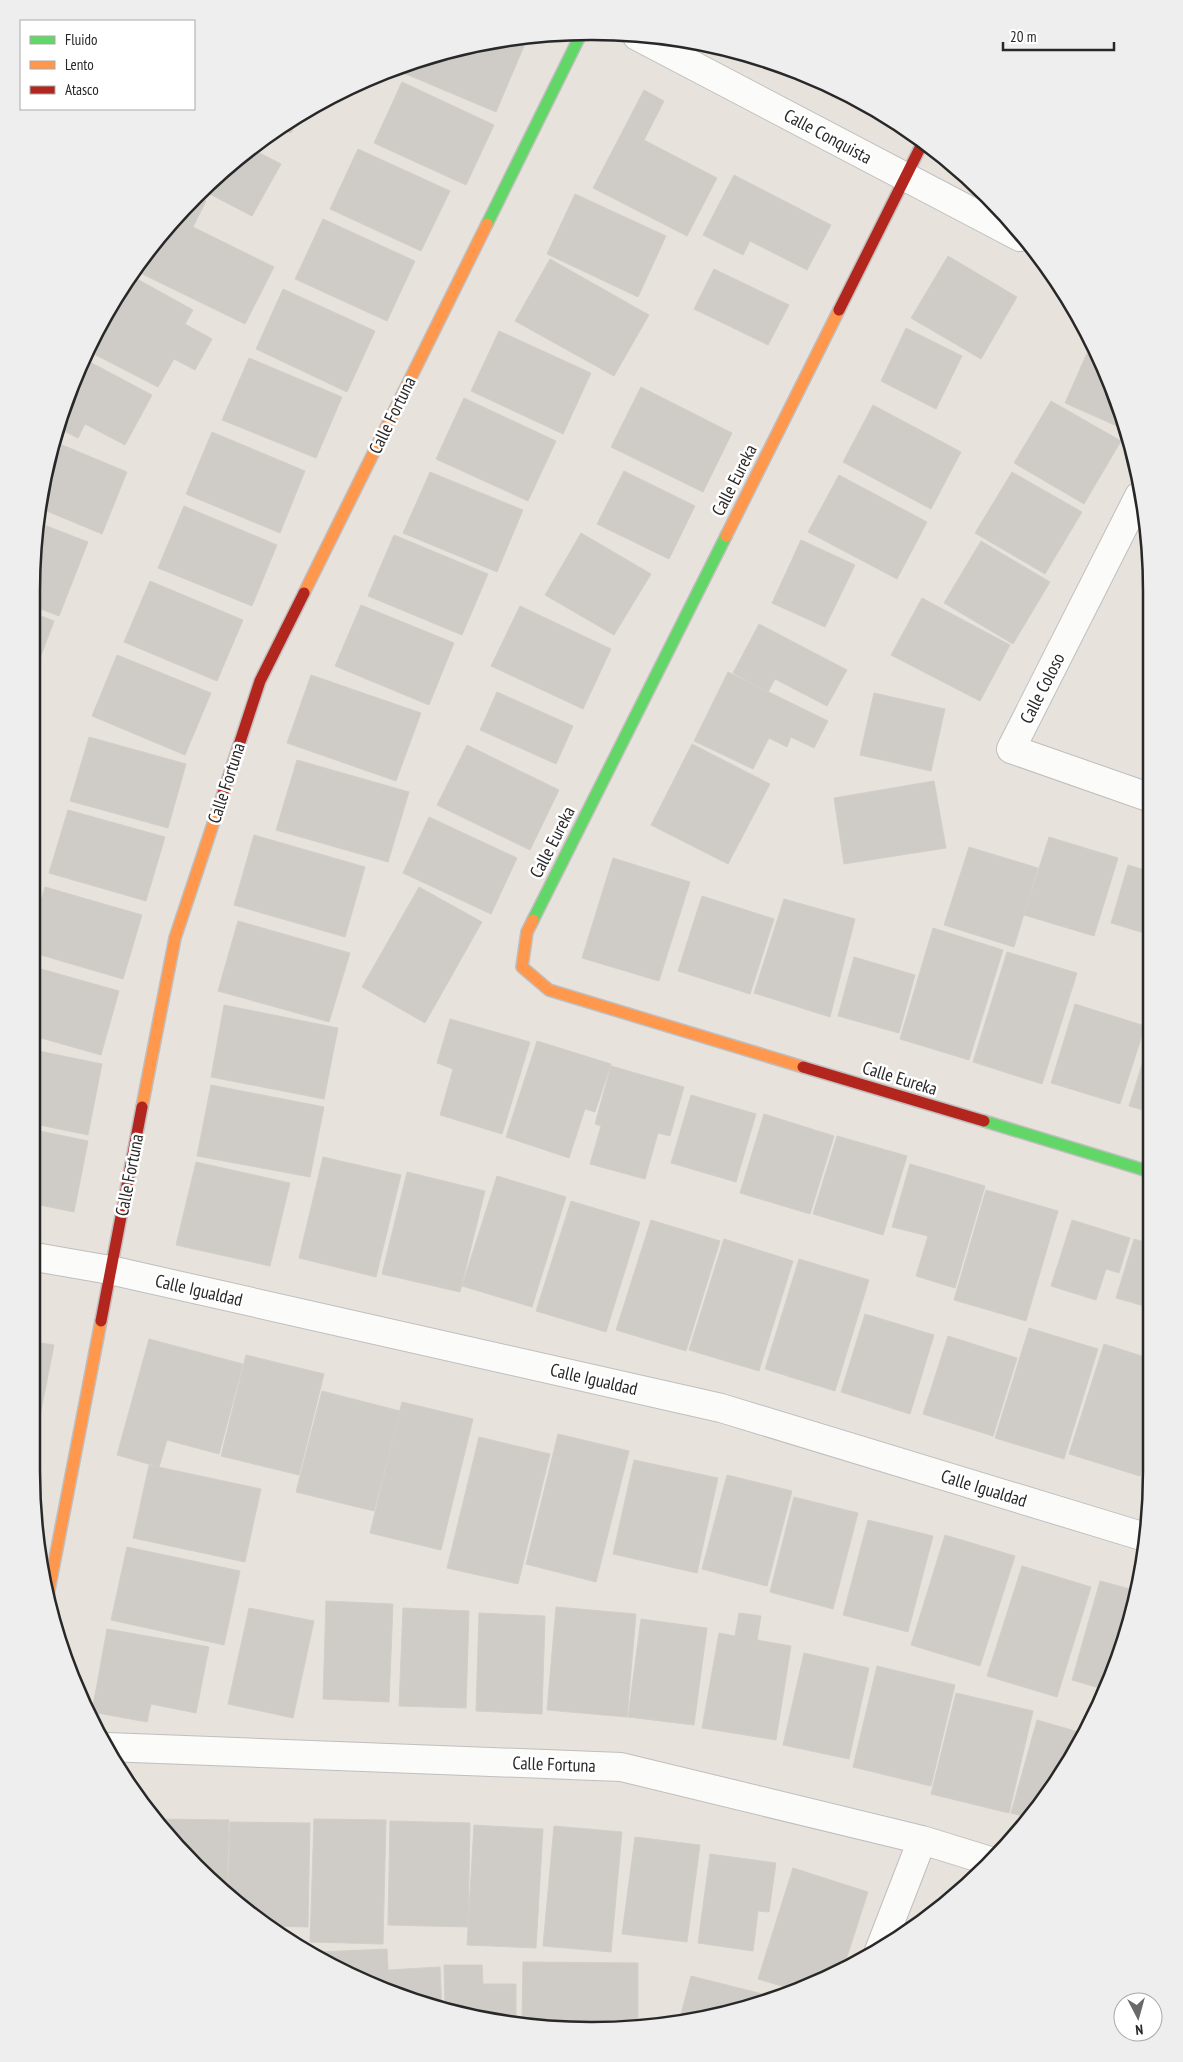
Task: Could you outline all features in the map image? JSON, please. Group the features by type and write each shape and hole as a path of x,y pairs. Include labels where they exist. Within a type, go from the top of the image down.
{"street":[{"name":"Calle Fortuna","path":"51,1579 175,938 260,681 578,40"},
{"name":"Calle Conquista","path":"652,44 1008,231"},
{"name":"Calle Eureka","path":"920,149 527,932 522,967 548,990 1143,1170"},
{"name":"Calle Coloso","path":"1135,503 1011,749 1143,796"},
{"name":"Calle Igualdad","path":"40,1258 110,1270 721,1408 1139,1535"},
{"name":"Calle Fortuna","path":"115,1747 621,1766 922,1840 982,1859"},
{"path":"884,1938 922,1840"}],"building":[{"path":"522,45 524,46 496,112 404,73 449,59"},
{"path":"402,82 494,125 466,185 374,143"},
{"path":"644,90 664,101 644,140 717,178 687,236 593,188"},
{"path":"358,149 450,191 421,251 330,209"},
{"path":"258,152 281,164 252,216 210,194"},
{"path":"734,175 831,225 807,270 750,241 743,255 703,235"},
{"path":"575,194 666,236 638,297 547,254"},
{"path":"204,200 206,201 193,227 274,267 245,324 141,274 177,228"},
{"path":"323,219 415,261 387,321 295,279"},
{"path":"948,256 1017,297 981,359 911,318"},
{"path":"550,259 649,315 614,376 515,321"},
{"path":"714,269 789,305 768,345 694,309"},
{"path":"137,279 193,310 185,324 212,339 195,370 174,359 158,387 94,354 114,316"},
{"path":"283,289 375,331 347,392 256,349"},
{"path":"906,328 962,356 936,409 881,381"},
{"path":"499,331 591,373 563,434 471,391"},
{"path":"1088,352 1101,380 1117,426 1065,403"},
{"path":"249,358 342,397 316,458 222,420"},
{"path":"90,362 152,395 125,445 85,424 78,438 64,431 69,414"},
{"path":"641,387 732,433 703,492 611,447"},
{"path":"464,398 556,441 528,501 436,459"},
{"path":"1051,401 1121,441 1084,504 1014,463"},
{"path":"873,405 961,452 931,509 843,462"},
{"path":"212,432 305,471 280,533 186,494"},
{"path":"60,444 127,472 102,534 47,511"},
{"path":"624,471 695,506 669,559 597,524"},
{"path":"430,472 523,510 497,572 403,533"},
{"path":"1012,472 1082,512 1045,574 975,533"},
{"path":"839,475 927,522 897,579 808,532"},
{"path":"184,506 277,545 252,606 158,568"},
{"path":"44,525 88,542 59,616 40,609 41,555"},
{"path":"581,533 651,574 614,635 545,595"},
{"path":"394,535 488,574 462,635 368,596"},
{"path":"801,540 855,565 825,627 772,603"},
{"path":"981,541 1050,582 1013,644 944,603"},
{"path":"150,581 243,620 217,681 124,642"},
{"path":"922,598 1010,645 980,701 891,655"},
{"path":"361,605 454,643 429,705 335,666"},
{"path":"520,606 611,649 583,709 491,666"},
{"path":"40,616 54,621 40,658"},
{"path":"759,624 847,670 827,706 775,679 768,692 733,673"},
{"path":"117,655 211,693 185,755 92,716"},
{"path":"728,672 828,721 814,748 791,737 787,747 769,738 753,769 694,741"},
{"path":"311,675 421,713 396,781 287,743"},
{"path":"497,692 573,726 556,764 480,730"},
{"path":"874,693 945,709 931,771 860,755"},
{"path":"89,737 186,764 168,828 70,801"},
{"path":"692,744 770,784 728,864 651,825"},
{"path":"467,745 559,790 530,850 437,805"},
{"path":"297,760 409,792 388,862 276,830"},
{"path":"934,781 946,848 844,864 834,798"},
{"path":"68,810 165,837 146,901 49,873"},
{"path":"429,817 517,858 491,914 403,873"},
{"path":"254,835 365,867 345,937 234,905"},
{"path":"1049,837 1118,858 1094,936 1024,915"},
{"path":"969,847 1038,868 1014,947 944,925"},
{"path":"613,858 690,882 659,981 582,958"},
{"path":"1128,865 1143,870 1143,933 1111,923"},
{"path":"45,887 142,915 123,979 40,955 40,904"},
{"path":"419,887 482,922 425,1023 362,987"},
{"path":"702,896 774,919 750,994 678,971"},
{"path":"784,899 855,919 830,1017 754,993"},
{"path":"238,921 350,953 329,1022 218,991"},
{"path":"933,928 1003,950 969,1060 900,1039"},
{"path":"1007,952 1077,973 1042,1084 973,1062"},
{"path":"854,957 915,975 899,1033 838,1016"},
{"path":"40,969 119,991 101,1055 40,1038"},
{"path":"1075,1004 1143,1025 1143,1032 1120,1104 1051,1083"},
{"path":"224,1005 338,1028 324,1099 211,1077"},
{"path":"450,1019 530,1042 502,1134 440,1115 453,1069 437,1063"},
{"path":"537,1041 611,1064 595,1112 585,1109 569,1158 506,1137"},
{"path":"40,1051 102,1064 88,1135 40,1125"},
{"path":"1143,1061 1143,1110 1129,1106"},
{"path":"611,1066 684,1087 670,1136 658,1133 645,1179 590,1164 601,1126 595,1124"},
{"path":"211,1085 324,1107 310,1177 197,1156"},
{"path":"691,1095 756,1114 736,1182 671,1163"},
{"path":"764,1114 834,1136 810,1214 740,1193"},
{"path":"40,1131 88,1141 74,1212 40,1205"},
{"path":"837,1136 907,1156 883,1235 813,1214"},
{"path":"323,1157 401,1175 376,1277 299,1258"},
{"path":"196,1162 290,1183 270,1266 176,1245"},
{"path":"910,1164 985,1186 955,1288 916,1276 928,1236 892,1227"},
{"path":"407,1172 485,1191 460,1292 382,1274"},
{"path":"497,1176 566,1197 532,1307 462,1286"},
{"path":"986,1190 1058,1211 1026,1321 954,1300"},
{"path":"571,1201 640,1222 606,1332 536,1311"},
{"path":"651,1220 720,1241 686,1351 616,1330"},
{"path":"1072,1220 1130,1238 1119,1273 1106,1269 1096,1300 1051,1286"},
{"path":"724,1239 793,1261 759,1371 689,1350"},
{"path":"1134,1239 1143,1242 1143,1306 1116,1298"},
{"path":"799,1259 869,1280 835,1391 765,1369"},
{"path":"865,1314 934,1335 910,1414 841,1392"},
{"path":"1029,1328 1098,1349 1064,1459 995,1438"},
{"path":"948,1336 1017,1358 993,1436 923,1414"},
{"path":"149,1339 243,1364 219,1454 167,1440 159,1467 117,1455"},
{"path":"40,1343 54,1345 40,1416"},
{"path":"1104,1344 1143,1356 1143,1466 1140,1476 1069,1454"},
{"path":"246,1355 324,1374 299,1475 221,1456"},
{"path":"322,1391 400,1411 374,1511 296,1492"},
{"path":"402,1402 473,1419 441,1550 370,1533"},
{"path":"558,1434 629,1451 596,1582 526,1564"},
{"path":"479,1437 550,1454 518,1584 447,1568"},
{"path":"634,1460 718,1478 697,1573 613,1554"},
{"path":"149,1465 261,1489 245,1562 133,1538"},
{"path":"727,1475 792,1491 767,1586 702,1569"},
{"path":"794,1497 858,1513 833,1609 770,1592"},
{"path":"868,1520 933,1536 908,1632 843,1615"},
{"path":"945,1535 1015,1556 980,1666 911,1645"},
{"path":"127,1547 240,1571 224,1645 111,1620"},
{"path":"1022,1566 1091,1587 1057,1697 987,1676"},
{"path":"1100,1581 1130,1589 1114,1648 1098,1688 1072,1680"},
{"path":"326,1601 393,1604 389,1702 323,1699"},
{"path":"556,1607 636,1614 627,1717 547,1710"},
{"path":"249,1608 314,1621 293,1718 228,1704"},
{"path":"403,1608 469,1611 466,1708 399,1706"},
{"path":"479,1613 545,1616 542,1714 476,1711"},
{"path":"739,1613 761,1616 757,1640 791,1646 776,1740 702,1728 719,1633 735,1636"},
{"path":"641,1619 707,1628 694,1725 628,1717"},
{"path":"107,1629 209,1647 196,1713 151,1704 147,1722 96,1713 93,1706"},
{"path":"804,1653 869,1668 849,1759 783,1745"},
{"path":"877,1666 955,1685 931,1786 853,1767"},
{"path":"956,1693 1033,1711 1009,1813 931,1794"},
{"path":"1037,1720 1077,1731 1050,1777 1029,1806 1021,1816 1011,1813"},
{"path":"165,1819 229,1820 227,1884"},
{"path":"314,1819 386,1820 383,1944 310,1942"},
{"path":"390,1821 470,1823 468,1927 388,1925"},
{"path":"230,1822 310,1823 308,1927 281,1926 228,1885"},
{"path":"474,1825 543,1829 536,1948 467,1945"},
{"path":"554,1826 622,1832 611,1952 543,1946"},
{"path":"635,1837 700,1845 687,1942 622,1934"},
{"path":"710,1854 776,1863 769,1912 758,1911 753,1951 698,1943"},
{"path":"793,1868 868,1892 846,1959 785,1987 758,1979"},
{"path":"387,1949 388,1970 440,1967 442,2001 380,1980 323,1952"},
{"path":"523,1962 638,1963 638,2020 592,2022 555,2021 522,2017"},
{"path":"444,1965 482,1965 483,1984 516,1984 516,2016 445,2002"},
{"path":"691,1976 764,1994 734,2003 681,2014"}],"traffic: fast":[{"path":"487,224 578,40"},
{"path":"533,920 726,536"},
{"path":"984,1121 1143,1170"}],"traffic: slow":[{"path":"304,593 487,224"},
{"path":"726,536 839,310"},
{"path":"142,1107 175,938 219,806"},
{"path":"533,920 527,932 522,967 549,990 803,1067"},
{"path":"51,1579 101,1321"}],"traffic: jam":[{"path":"839,310 920,149"},
{"path":"219,806 260,681 304,593"},
{"path":"803,1067 984,1121"},
{"path":"101,1321 142,1107"}]}
